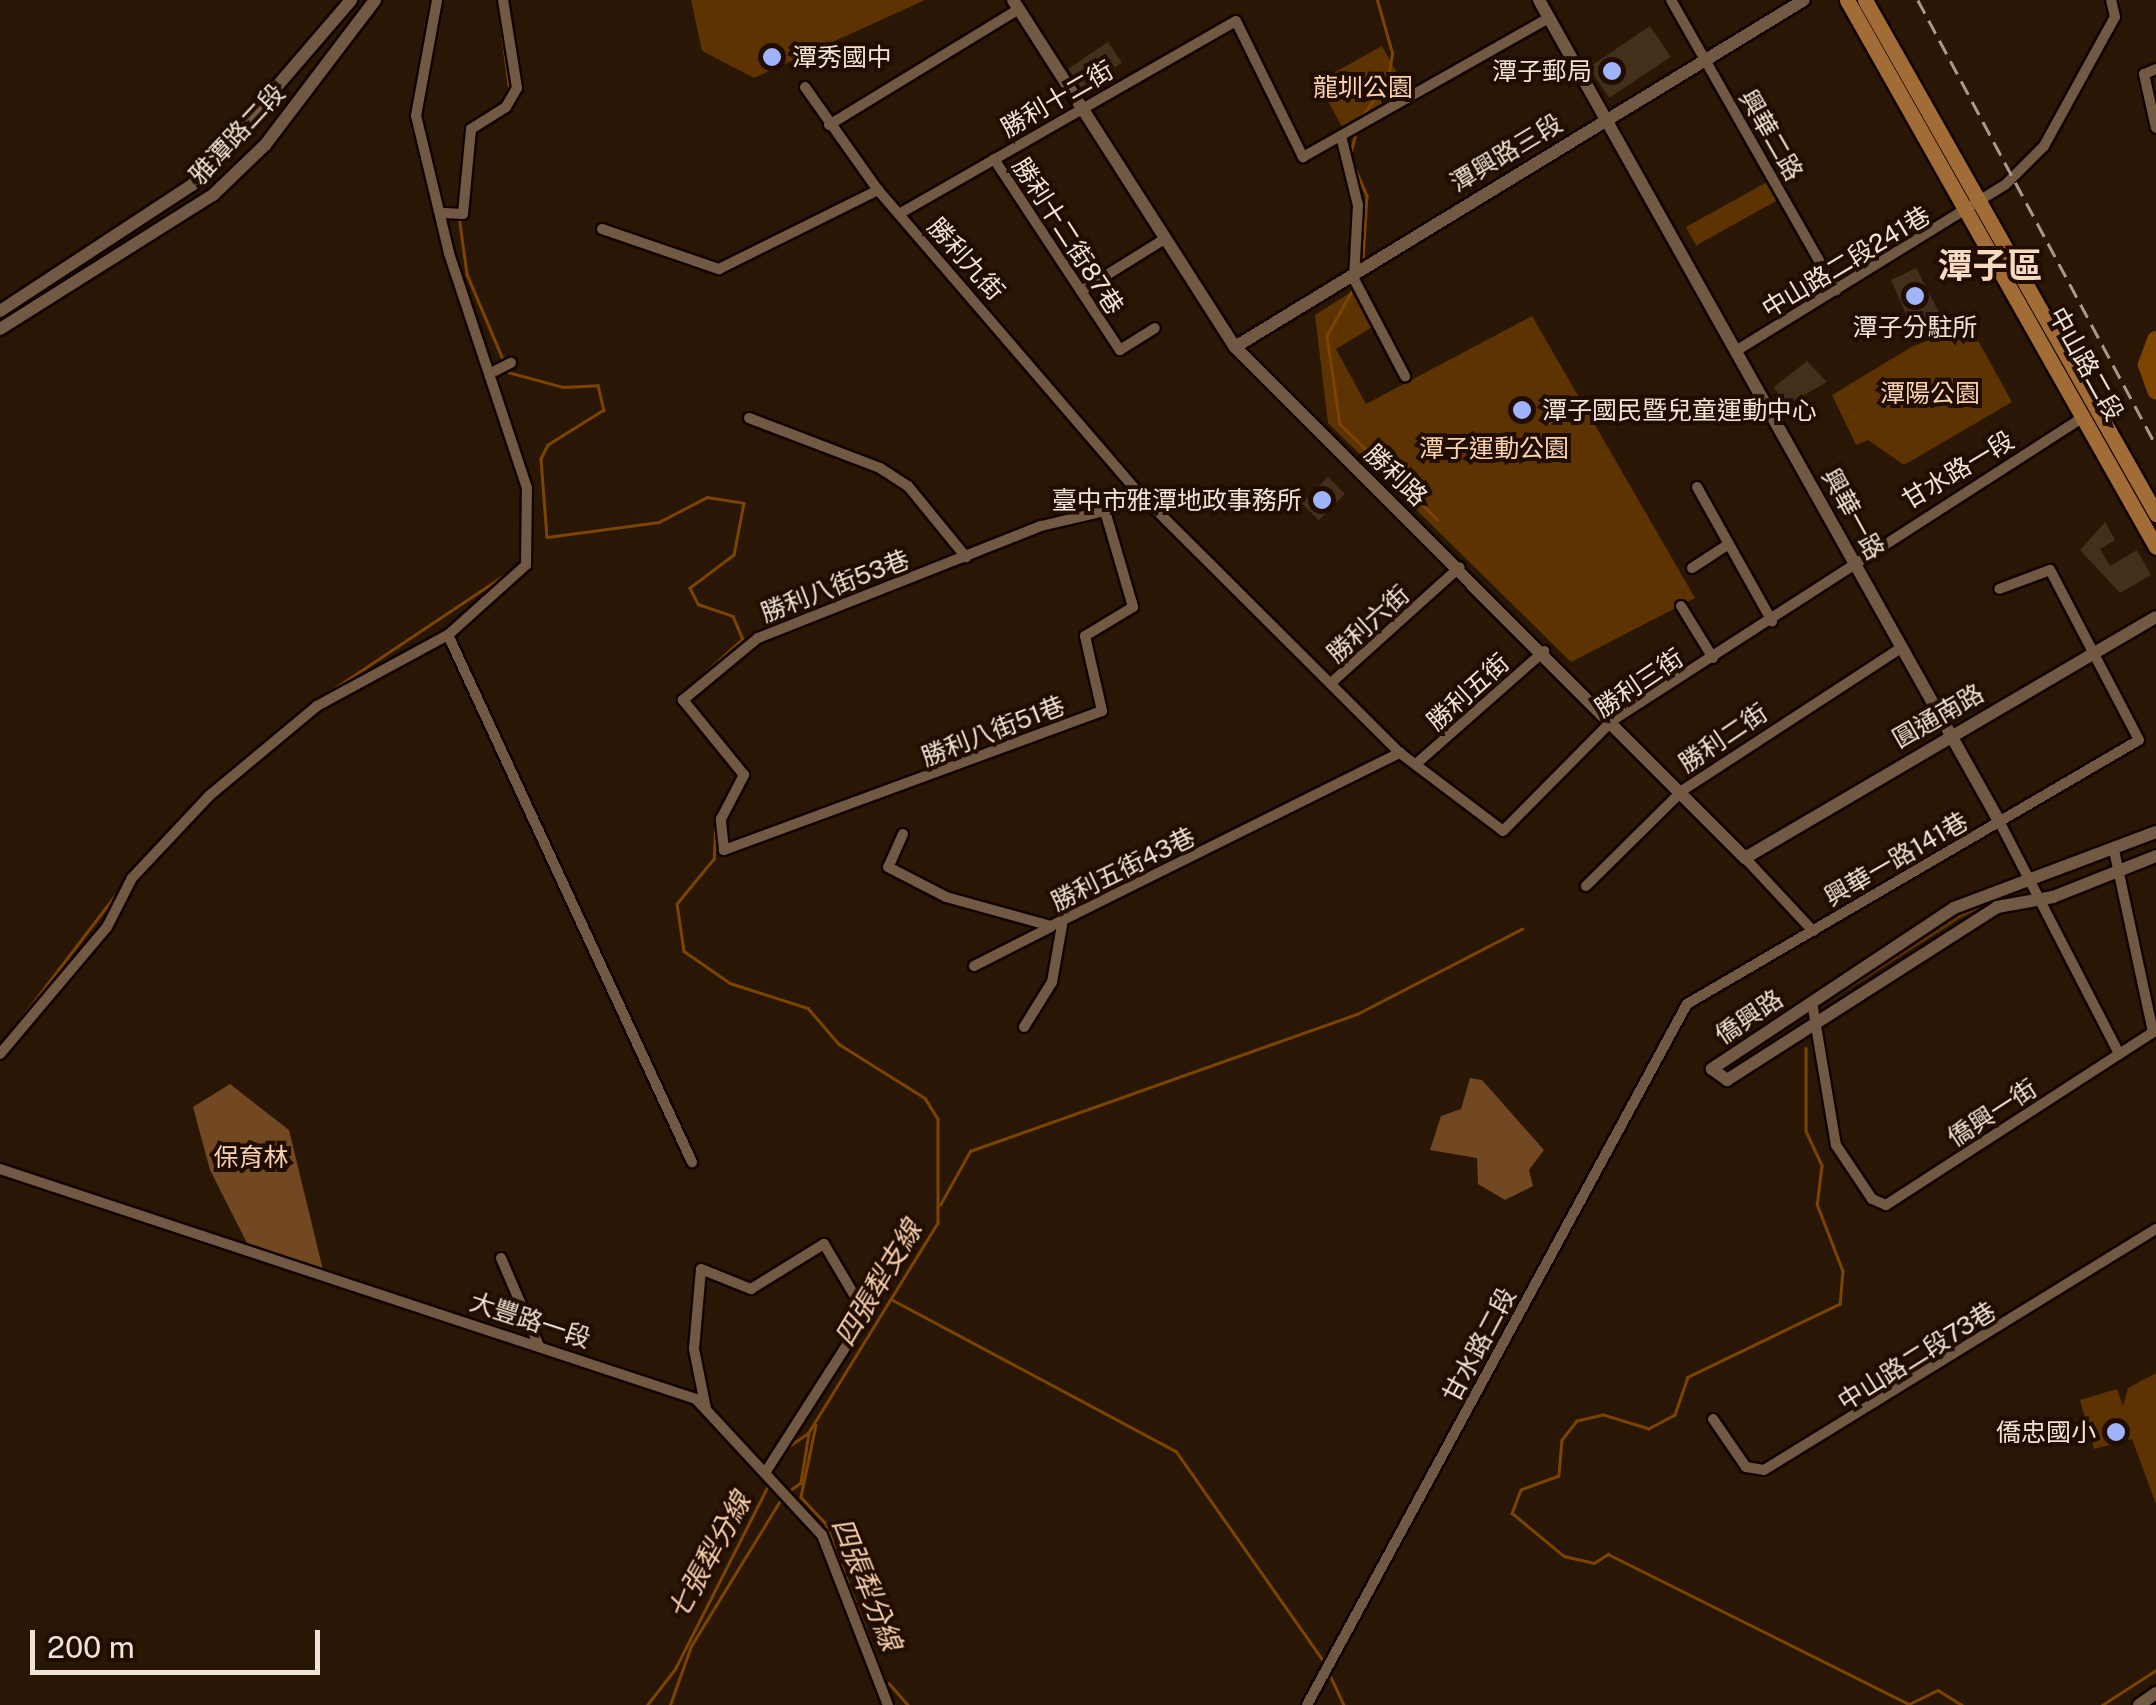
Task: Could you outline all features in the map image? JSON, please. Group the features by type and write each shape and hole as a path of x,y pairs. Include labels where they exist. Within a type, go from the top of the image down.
{"main road":[{"name":"中山路二段","path":"1848,0 1980,205 2085,416 2156,546"},
{"name":"中山路二段","path":"1866,0 2156,514"}],"street":[{"name":"雅潭路二段","path":"0,311 192,185 351,0"},
{"name":"雅潭路二段","path":"0,328 213,196 265,145 374,0"},
{"path":"0,1054 107,926 132,878 208,796 318,706 448,635 526,565 527,488 494,371 449,254 444,213 415,96 437,0"},
{"path":"444,213 463,214 472,129 506,107 517,88 503,0"},
{"path":"829,124 1016,5 1034,0"},
{"name":"興華一路","path":"1539,0 1739,349 2000,823 2119,1054"},
{"name":"興華二路","path":"1672,0 1836,290"},
{"name":"潭興路三段","path":"1235,347 1360,275 1605,118 1804,0"},
{"name":"中山路二段241巷","path":"1739,349 1980,205 2044,146 2115,16 2110,0"},
{"name":"勝利路","path":"1016,5 1235,347 1613,720 1814,930"},
{"path":"1406,376 1360,275 1358,205 1338,154 1341,135 1549,18"},
{"name":"勝利十二街","path":"899,214 1078,105 1236,21 1303,157 1341,135"},
{"path":"2156,69 2144,74 2156,128"},
{"name":"勝利九街","path":"804,87 878,190 1106,450 1135,489 1186,534"},
{"name":"勝利十二街87巷","path":"994,159 1120,350 1155,328"},
{"path":"602,229 718,269 878,190"},
{"path":"1080,291 1163,240"},
{"path":"494,371 511,363"},
{"name":"甘水路一段","path":"1858,565 1910,522 2085,416"},
{"path":"750,418 880,468 908,486 966,556"},
{"path":"1698,487 1772,622"},
{"name":"勝利八街53巷","path":"733,854 724,850 722,820 744,775 683,700 758,638 966,556 1105,512 1135,489"},
{"name":"勝利八街51巷","path":"733,854 1102,711 1084,636 1133,608 1105,512"},
{"name":"勝利六街","path":"1186,534 1331,683 1460,567"},
{"path":"1692,568 1729,544"},
{"name":"勝利三街","path":"1416,764 1503,831 1613,720 1858,565"},
{"path":"1998,589 2050,570 2097,652"},
{"path":"1681,606 1713,658"},
{"name":"圓通南路","path":"1745,858 2156,617"},
{"path":"448,635 692,1162"},
{"name":"勝利二街","path":"1586,886 1682,790 1902,647"},
{"name":"勝利五街","path":"1331,683 1400,753 1416,764 1544,651"},
{"name":"興華一路141巷","path":"1687,1004 2138,740 2097,652"},
{"name":"勝利五街43巷","path":"903,834 888,867 946,896 1057,926 1400,753"},
{"name":"僑興路","path":"2156,832 1954,908 1712,1069 1727,1080 1964,923 2156,856"},
{"name":"僑興一街","path":"1812,1002 1820,1018 1836,1145 1881,1204 2119,1054 2154,1026 2122,871 2114,850"},
{"path":"974,966 1057,926"},
{"path":"1024,1027 1052,982 1057,926"},
{"name":"甘水路二段","path":"1307,1705 1687,1004"},
{"name":"大豐路一段","path":"0,1169 696,1399 828,1546 888,1705"},
{"name":"中山路二段73巷","path":"1713,1418 1746,1467 1764,1470 2156,1228"},
{"path":"708,1415 694,1349 701,1269 751,1289 824,1244 866,1315 765,1473"},
{"path":"501,1258 538,1344"},
{"path":"2139,1705 2156,1693"}],"green space":[{"name":"潭秀國中","path":"691,0 925,0 754,78 702,51"},
{"name":"龍圳公園","path":"1382,46 1408,92 1343,128 1317,82"},
{"path":"1769,181 1779,199 1696,245 1686,227"},
{"name":"潭子運動公園","path":"1353,291 1374,326 1336,349 1366,404 1532,316 1695,598 1571,662 1328,423 1315,315"},
{"name":"潭陽公園","path":"1970,326 2012,402 1904,465 1868,440 1856,445 1832,395 1913,346"},
{"path":"2017,889 1959,919 1826,1004 1957,914"},
{"path":"1470,1078 1482,1080 1544,1150 1529,1170 1533,1186 1505,1200 1478,1184 1477,1158 1430,1150 1441,1116 1461,1109"},
{"name":"保育林","path":"230,1084 289,1130 324,1274 249,1247 210,1170 193,1107"},
{"name":"僑忠國小","path":"2156,1373 2156,1504 2132,1439 2094,1449 2080,1400 2117,1389 2123,1406 2128,1388"}],"building":[{"path":"1650,26 1671,57 1609,98 1589,67"},
{"path":"1108,42 1122,63 1082,90 1068,69"},
{"name":"潭子分駐所","path":"1916,268 1939,312 1912,328 1891,280"},
{"path":"1807,361 1827,382 1785,406 1774,387"},
{"name":"臺中市雅潭地政事務所","path":"1328,477 1345,494 1319,520 1302,503"},
{"path":"2105,522 2115,540 2100,549 2110,566 2137,550 2151,575 2120,593 2080,550"}],"waterway":[{"name":"四張犁支線","path":"498,0 510,92"},
{"path":"1361,118 1388,79 1392,53 1377,0"},
{"name":"四張犁支線","path":"460,198 465,127 502,102"},
{"path":"1350,156 1355,134"},
{"path":"1353,163 1367,196 1363,261"},
{"name":"四張犁支線","path":"459,216 467,274 505,364"},
{"path":"1354,288 1327,336 1340,424 1437,519"},
{"path":"2156,340 2147,365 2156,390"},
{"name":"四張犁支線","path":"508,372 563,387 598,385 604,410 548,445 541,459 547,537 659,522 707,497 744,503 734,555 690,588 698,604 733,616 743,639 680,696"},
{"path":"521,535 521,562"},
{"path":"320,698 512,570"},
{"path":"680,704 724,758"},
{"path":"235,768 286,725"},
{"name":"四張犁支線","path":"717,817 737,775"},
{"name":"四張犁支線","path":"716,825 714,859 677,904 684,951 730,983 808,1008 839,1044 925,1098 938,1119 938,1223 809,1433 801,1483 790,1491"},
{"path":"132,870 164,836"},
{"path":"3,1042 123,885"},
{"path":"940,1205 970,1151 1357,1014 1522,929"},
{"path":"1806,1048 1806,1131 1822,1166 1817,1204 1843,1271 1840,1304 1688,1377 1675,1415 1649,1429 1603,1415 1577,1421 1562,1440 1559,1476 1521,1490 1512,1513 1564,1556 1594,1563 1608,1554 1909,1704 1938,1690 1962,1705"},
{"path":"891,1299 1176,1451 1325,1663"},
{"name":"四張犁分線","path":"816,1425 801,1497 826,1524 894,1705"},
{"name":"七張犁分線","path":"786,1448 808,1433"},
{"name":"七張犁分線","path":"647,1705 675,1669 768,1486"},
{"path":"670,1705 691,1646 783,1496"},
{"path":"2102,1705 2156,1670"},
{"path":"1330,1675 1344,1705"},
{"path":"889,1683 908,1705"}],"railway":[{"path":"1918,0 2156,445"}],"place":[{"name":"潭秀國中","path":"772,57"},
{"name":"潭子郵局","path":"1612,71"},
{"name":"潭子分駐所","path":"1915,296"},
{"name":"潭子國民暨兒童運動中心","path":"1522,410"},
{"name":"臺中市雅潭地政事務所","path":"1322,500"},
{"name":"僑忠國小","path":"2116,1432"}],"district":[{"name":"潭子區","path":"1990,266"}]}
